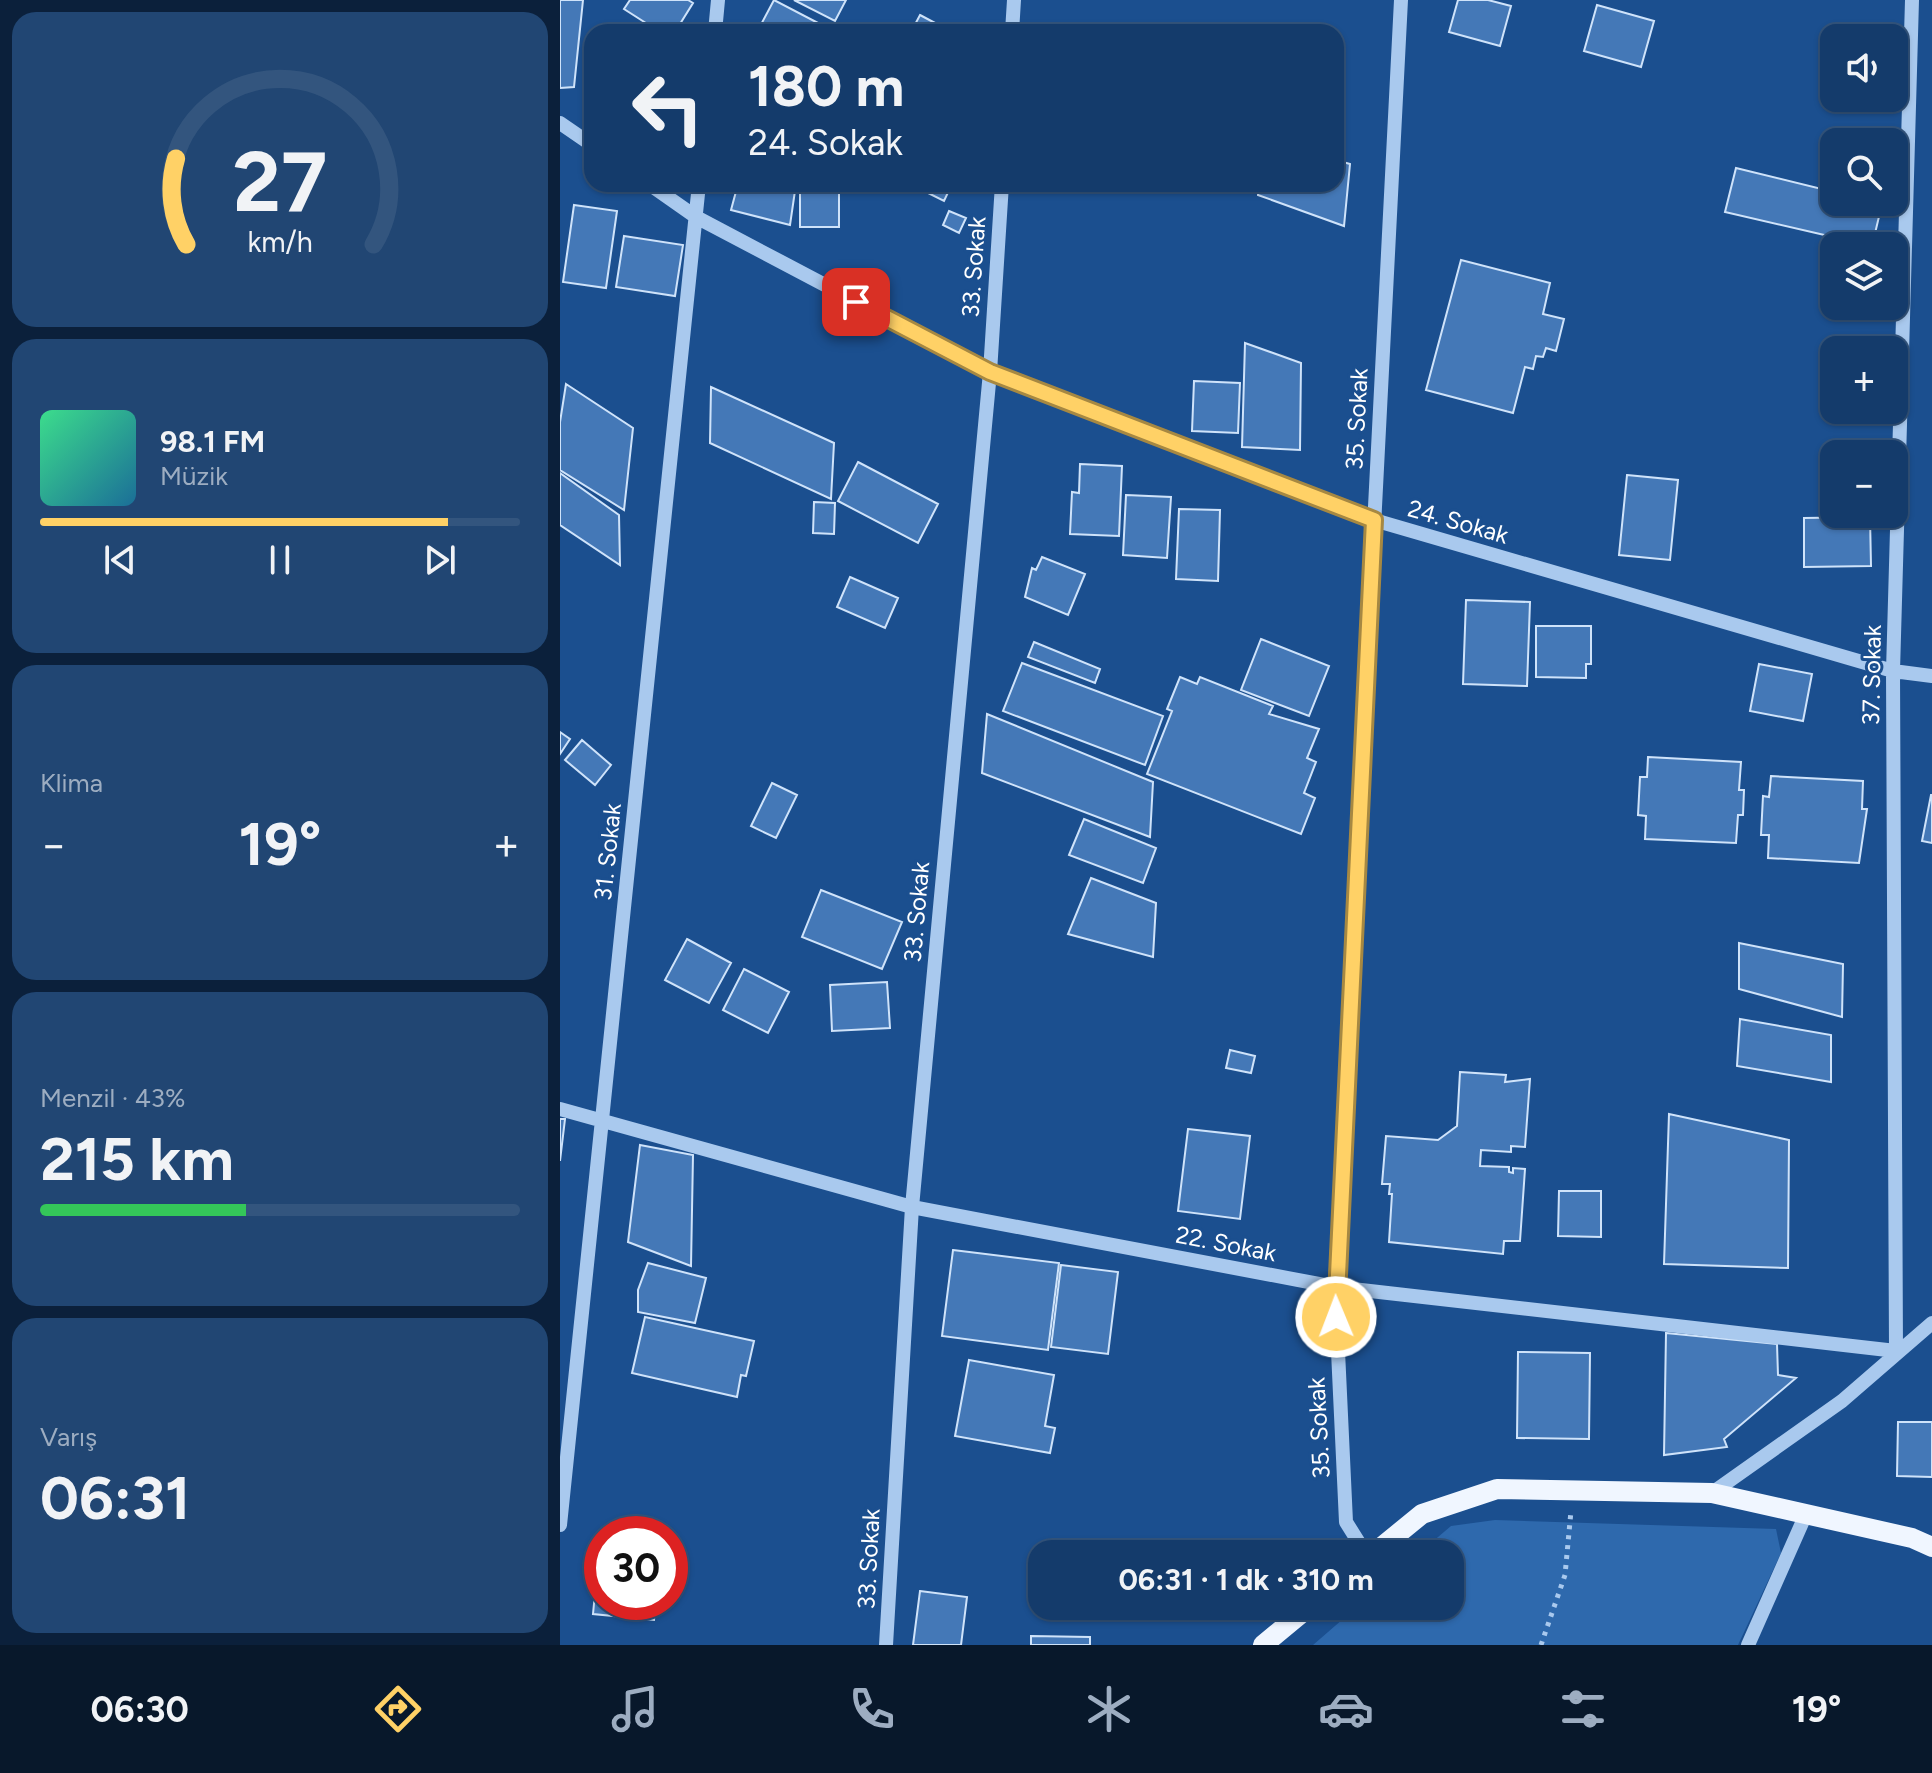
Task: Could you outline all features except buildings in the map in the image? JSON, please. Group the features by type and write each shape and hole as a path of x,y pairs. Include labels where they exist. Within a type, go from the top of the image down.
{"main road":[{"path":"1390,1540 1422,1514 1497,1489 1712,1493 1912,1538 1932,1547"},
{"path":"1263,1645 1293,1620"}],"street":[{"path":"716,24 718,0"},
{"path":"1012,24 1014,0"},
{"name":"35. Sokak","path":"1357,1540 1346,1522 1335,1287 1401,0"},
{"name":"37. Sokak","path":"1896,1351 1893,671 1912,0"},
{"path":"560,123 584,140"},
{"name":"24. Sokak","path":"660,192 696,217 990,372 1374,520 1893,671 1932,676"},
{"name":"31. Sokak","path":"560,1525 698,192"},
{"name":"33. Sokak","path":"886,1645 912,1207 990,372 1001,192"},
{"name":"22. Sokak","path":"560,1109 912,1207 1335,1287 1896,1351"},
{"path":"1712,1493 1842,1401 1896,1351 1932,1323"},
{"path":"1748,1645 1806,1514"}],"path":[{"path":"1541,1645 1565,1575 1573,1490"}],"shaded area":[{"path":"1495,1520 1776,1529 1781,1553 1738,1645 1313,1645 1342,1620 1464,1620 1464,1540 1434,1540 1451,1526"}],"route":[{"path":"856,302 990,372 1374,520 1335,1287 1336,1317"}]}
